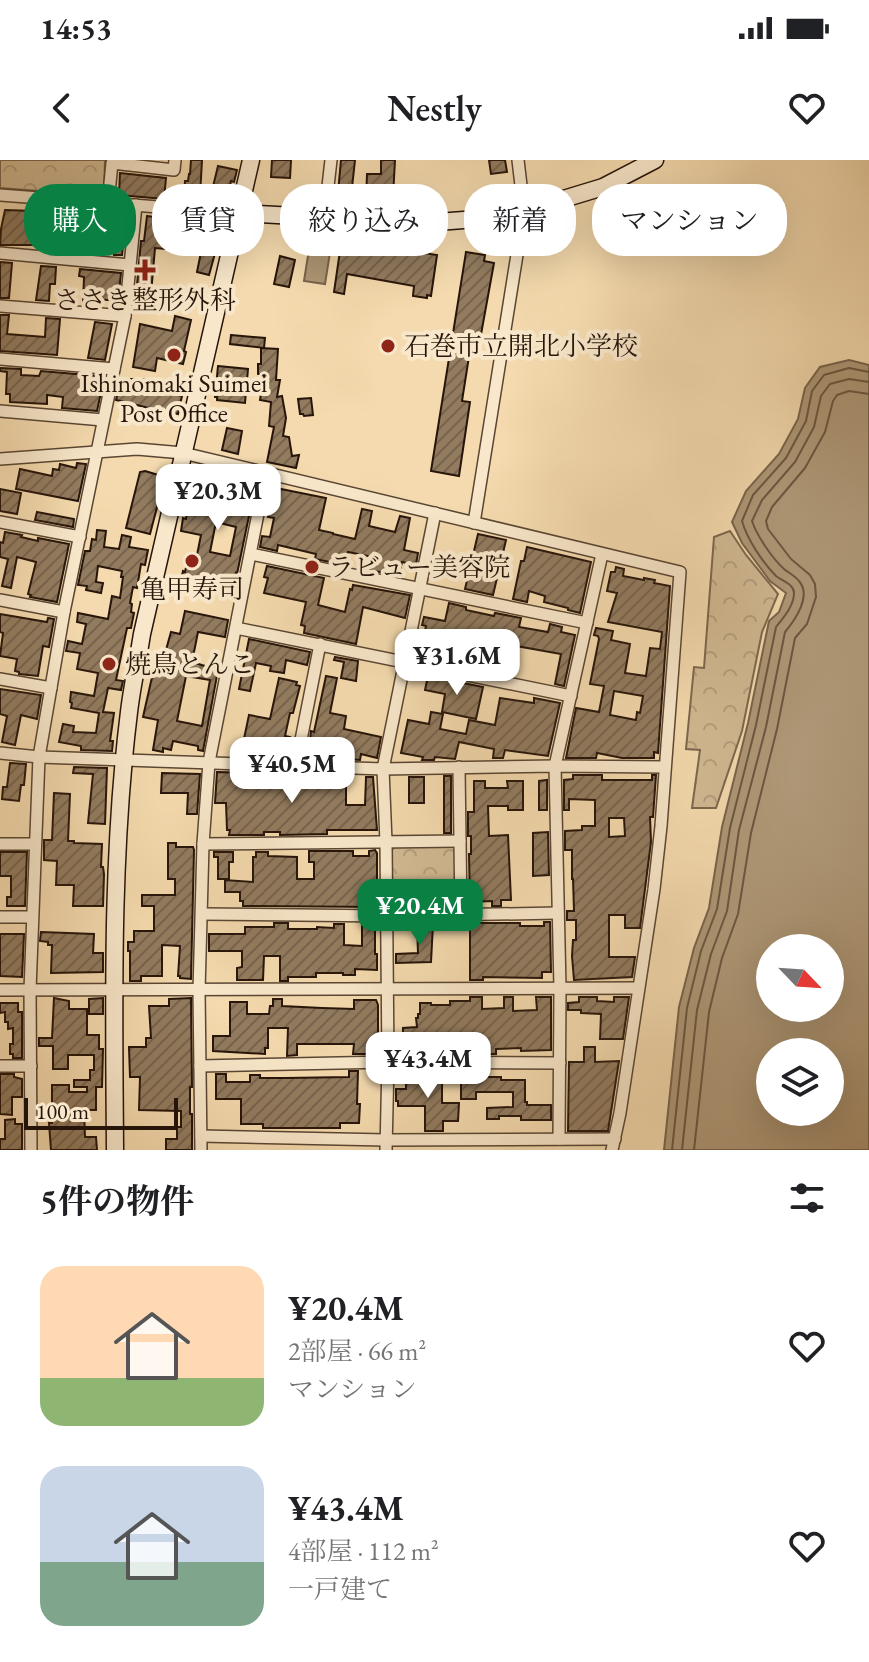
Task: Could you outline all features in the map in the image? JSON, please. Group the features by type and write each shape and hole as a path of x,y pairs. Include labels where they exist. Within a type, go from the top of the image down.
{"street":[{"path":"110,184 112,163 141,163 174,170 175,160"},
{"path":"245,184 251,160"},
{"path":"328,184 331,160"},
{"path":"518,160 521,184"},
{"path":"576,195 603,187 655,160"},
{"path":"0,195 24,197"},
{"path":"136,205 152,206"},
{"path":"264,214 424,223 464,220"},
{"path":"0,253 130,265"},
{"path":"31,1150 30,990 39,757 64,612 125,316 131,256"},
{"path":"115,1150 116,872 129,708 142,634 228,256"},
{"path":"474,523 517,256"},
{"path":"0,306 125,316"},
{"path":"0,359 114,369"},
{"path":"0,411 103,420"},
{"path":"0,459 137,449 183,453 680,572 654,889 614,1145 559,1139 386,1145 201,1136"},
{"path":"201,1150 199,991 203,844 209,762 266,473"},
{"path":"386,1145 387,916 383,769 435,513"},
{"path":"0,522 80,537"},
{"path":"251,554 587,623"},
{"path":"559,1139 560,988 555,766 602,554"},
{"path":"0,600 64,612"},
{"path":"236,628 571,696"},
{"path":"296,765 320,644"},
{"path":"0,679 51,688"},
{"path":"0,753 383,769 665,767"},
{"path":"459,767 461,915"},
{"path":"203,844 460,841"},
{"path":"0,844 35,844"},
{"path":"202,914 387,916 558,913"},
{"path":"0,917 32,917"},
{"path":"0,990 638,988"},
{"path":"200,1066 388,1062 560,1063"},
{"path":"0,1066 31,1066"}],"green space":[{"path":"0,160 105,160 104,184 24,184 24,190 0,188"},
{"path":"730,531 778,594 762,632 742,731 716,808 692,808 700,750 686,749 694,667 704,668 714,537"},
{"path":"455,845 459,912 399,912 391,909 392,850 395,846"}],"water":[{"path":"308,256 329,256 325,284 304,281"},
{"path":"849,360 869,365 869,1150 664,1150 679,1007 694,948 709,908 722,827 769,621 779,612 786,593 770,581 742,543 732,522 746,491 779,454 798,419 805,388 820,367"}],"building":[{"path":"191,160 202,160 201,184 185,184 190,174"},
{"path":"272,160 291,160 290,178 271,177"},
{"path":"341,160 355,160 352,184 339,184"},
{"path":"381,160 395,160 394,184 367,184 367,174 381,174"},
{"path":"489,160 505,160 507,172 491,174"},
{"path":"218,166 237,170 234,182 214,184"},
{"path":"120,173 166,178 165,184 152,184 152,198 136,197 136,184 120,184"},
{"path":"5,210 24,211 24,245 0,245"},
{"path":"147,216 152,217 154,256 151,294 136,296 141,241 144,241"},
{"path":"200,256 214,256 209,275 197,272"},
{"path":"280,256 295,260 289,287 274,284"},
{"path":"339,256 437,256 431,296 427,295 427,298 413,296 414,286 347,274 344,294 334,292"},
{"path":"465,256 485,256 484,261 494,263 478,351 470,350 462,401 470,402 459,476 431,471"},
{"path":"0,262 12,263 9,298 0,298"},
{"path":"41,266 56,267 55,284 50,284 49,301 36,300"},
{"path":"80,269 121,273 118,301 97,299 97,305 83,304 84,277 79,276"},
{"path":"0,315 9,315 7,334 45,337 46,318 60,319 57,355 0,351"},
{"path":"175,316 191,320 183,364 157,358 155,371 133,367 140,324 172,331"},
{"path":"95,322 112,324 105,360 88,358"},
{"path":"231,335 265,338 264,348 230,344"},
{"path":"261,348 278,349 276,380 280,380 277,397 282,396 286,418 283,436 289,437 292,456 299,455 296,468 267,462 274,427 269,426 271,402 260,400 264,375 258,374"},
{"path":"218,366 248,369 245,403 217,400"},
{"path":"0,368 21,369 21,375 39,376 41,371 99,376 97,411 62,408 63,397 47,395 47,404 10,402 10,394 6,394 7,372 0,371"},
{"path":"131,379 149,380 147,388 182,396 178,414 161,410 158,423 150,422 153,409 116,400 120,384 130,386"},
{"path":"311,398 313,415 300,414 298,399"},
{"path":"227,428 242,431 238,454 222,450"},
{"path":"77,463 86,464 78,501 16,489 20,469 52,476 53,469 59,470 60,464 76,468"},
{"path":"206,471 241,476 239,484 255,487 237,574 232,592 228,594 180,584 189,554 197,555 201,535 181,531 183,518 186,519 188,507 193,508 200,485 203,486","holes":["216,522 236,527 230,556 210,552"]},
{"path":"140,472 165,477 150,534 126,528"},
{"path":"276,488 326,498 319,530 355,539 362,509 372,511 369,526 395,532 400,516 410,518 404,550 418,553 416,565 402,562 399,576 370,570 373,557 348,552 345,565 315,559 316,554 278,545 277,551 260,547 262,536 270,537 274,518 268,517 267,510 270,494 275,495"},
{"path":"0,489 21,493 17,514 0,511"},
{"path":"37,512 74,519 73,527 35,520"},
{"path":"97,530 106,531 104,547 119,549 122,535 131,537 129,547 148,550 145,565 141,564 137,588 133,587 130,603 131,612 134,613 131,628 127,628 116,680 123,681 121,690 108,688 103,712 114,713 110,741 113,741 112,751 81,750 81,746 59,742 63,724 74,726 73,732 96,733 99,713 71,708 70,702 71,692 94,696 98,673 77,669 80,653 66,651 68,641 82,644 86,624 77,622 78,613 108,619 112,596 120,598 122,571 98,566 96,582 103,583 101,593 78,585 85,551 90,551"},
{"path":"5,532 38,541 38,538 69,544 57,602 28,594 36,562 17,557 11,588 2,586 8,559 0,557 0,542 3,543"},
{"path":"478,534 506,540 493,595 465,589"},
{"path":"527,547 591,562 580,613 544,602 545,596 529,591 527,602 513,599"},
{"path":"267,566 324,578 318,605 345,612 353,585 410,595 405,618 363,607 356,644 304,633 305,626 301,625 306,602 264,593"},
{"path":"616,567 624,569 623,576 655,580 654,583 670,586 658,753 654,752 654,758 622,758 597,753 596,758 566,758 576,708 599,712 604,686 590,684 599,639 594,635 596,628 613,631 611,640 630,644 625,673 646,676 650,648 660,649 662,632 608,622 617,593 607,591 611,572 615,572","holes":["614,691 643,696 636,720 610,715"]},
{"path":"449,603 494,616 495,613 521,618 519,627 548,632 550,624 562,627 561,632 575,635 564,686 555,684 561,654 516,646 509,675 498,672 499,666 421,650 426,626 422,625 424,617 445,621"},
{"path":"185,611 228,620 225,637 198,632 192,662 218,670 203,751 198,750 198,746 173,741 171,750 153,750 158,720 143,717 157,655 164,657 171,632 180,634","holes":["186,676 210,680 202,726 177,721"]},
{"path":"0,614 47,622 48,618 54,619 49,647 43,646 38,676 19,674 15,671 17,659 0,656 3,633 0,632"},
{"path":"249,639 310,652 307,665 286,660 284,673 270,671 271,666 256,663 250,691 239,689"},
{"path":"335,657 358,661 356,681 341,678 344,662 334,660"},
{"path":"326,676 337,678 330,713 346,716 344,729 381,737 377,758 361,754 360,760 321,754 324,743 310,740"},
{"path":"428,676 483,687 476,719 442,712 445,694 425,690"},
{"path":"279,678 297,682 296,685 300,686 285,736 290,737 288,746 283,746 281,755 257,750 255,756 241,753 249,715 270,719"},
{"path":"0,689 41,695 37,719 21,715 15,745 2,742 7,716 0,714"},
{"path":"500,698 534,703 534,698 560,703 548,756 505,750 503,758 493,758 494,749 459,742 455,759 435,757 434,760 422,760 423,757 401,753 408,720 429,724 431,712 443,714 440,729 466,734 469,720 495,725"},
{"path":"10,763 26,764 19,801 2,799"},
{"path":"74,767 107,768 105,824 88,823 93,774 73,773"},
{"path":"217,772 257,773 257,782 286,783 286,774 333,776 333,787 346,787 346,805 365,805 366,777 373,777 377,830 229,835 226,803 215,803"},
{"path":"162,773 200,774 197,814 187,814 188,793 161,793"},
{"path":"573,775 602,775 602,780 652,780 652,775 656,775 640,928 625,928 625,915 609,915 609,957 635,957 632,977 574,980 572,956 576,920 567,920 567,911 574,911 572,850 565,850 565,831 595,826 595,800 569,799 569,810 564,810 564,780 573,779","holes":["609,818 624,818 625,836 609,837"]},
{"path":"444,776 451,776 451,833 444,833"},
{"path":"409,777 424,777 424,803 409,803"},
{"path":"547,780 547,810 539,810 539,781"},
{"path":"474,781 485,781 485,788 508,788 507,781 523,781 523,810 488,806 489,836 508,835 511,900 501,900 501,906 492,906 492,901 470,902 471,836 468,836 468,812 474,812"},
{"path":"54,793 70,794 68,841 102,844 103,906 73,906 74,885 56,885 57,861 44,860 44,840 52,840"},
{"path":"548,832 549,875 533,876 533,833"},
{"path":"168,843 176,843 176,847 193,847 194,850 191,979 178,976 180,946 162,945 162,976 141,976 141,981 130,981 128,942 134,942 134,931 154,931 154,906 142,906 142,895 175,895 175,879 168,879"},
{"path":"375,850 377,907 243,906 240,892 225,892 225,880 253,882 253,857 256,857 256,852 268,852 268,856 297,857 297,879 314,879 314,862 309,862 309,851 353,851 353,856 369,856 369,851"},
{"path":"0,852 27,852 25,906 7,906 7,897 11,897 11,876 0,876"},
{"path":"214,852 233,852 233,862 229,862 229,879 218,879 218,857 214,857"},
{"path":"544,922 550,922 551,972 542,972 542,978 483,977 483,980 470,980 470,923 544,926"},
{"path":"274,923 288,923 288,929 334,928 334,924 344,924 344,945 362,946 362,925 375,924 377,970 355,969 355,975 316,973 316,977 288,977 288,981 280,981 280,956 264,956 263,980 237,980 237,968 242,967 242,951 209,951 209,934 245,934 245,927 274,927"},
{"path":"417,924 433,924 431,962 396,963 396,954 418,953"},
{"path":"41,932 94,934 93,953 103,953 103,972 51,973 52,945 40,941"},
{"path":"0,934 24,934 22,977 0,976"},
{"path":"470,997 482,997 482,1009 504,1008 504,997 513,997 513,1011 537,1010 536,997 551,997 551,1050 496,1049 496,1054 487,1054 466,1052 466,1044 455,1044 455,1041 433,1042 434,1054 403,1054 403,1028 417,1027 420,1003 450,1005 450,1001 470,1001"},
{"path":"579,997 597,997 597,1001 614,1002 614,997 629,997 623,1039 600,1039 601,1014 568,1010 568,1003 579,1002"},
{"path":"54,998 69,1001 69,1009 87,1009 87,1035 99,1035 99,1049 103,1049 102,1087 96,1087 96,1110 84,1110 85,1137 96,1137 97,1150 51,1150 49,1123 52,1123 52,1085 69,1085 69,1092 87,1092 87,1087 74,1087 74,1080 90,1080 90,1070 94,1070 94,1055 68,1055 68,1069 53,1069 53,1046 39,1046 39,1038 52,1038"},
{"path":"103,998 103,1014 89,1014 89,999"},
{"path":"191,998 192,1150 166,1150 166,1139 177,1139 181,1111 139,1110 140,1077 130,1077 129,1047 146,1047 146,1038 151,1038 149,1006 169,1006 169,999"},
{"path":"273,999 282,999 282,1006 354,1009 354,1000 376,1000 378,1054 353,1054 354,1044 297,1044 297,1055 287,1056 288,1028 268,1028 265,1054 213,1051 213,1036 230,1036 230,1002 247,1002 247,1014 269,1014"},
{"path":"0,1003 18,1003 18,1012 22,1012 22,1058 13,1058 10,1054 13,1028 8,1029 5,1012 0,1013"},
{"path":"584,1047 595,1047 595,1062 619,1061 608,1131 568,1131 569,1062 584,1062"},
{"path":"349,1071 358,1071 359,1123 340,1123 340,1128 263,1128 263,1124 241,1124 241,1099 216,1099 216,1074 226,1074 226,1082 250,1082 250,1075 260,1075 260,1078 349,1077"},
{"path":"406,1071 418,1071 418,1076 442,1076 442,1103 459,1103 458,1121 443,1121 443,1131 425,1131 425,1106 398,1106 396,1089 406,1089"},
{"path":"461,1071 476,1071 476,1077 525,1080 525,1102 527,1105 551,1105 551,1120 521,1120 521,1116 487,1119 487,1108 513,1107 513,1092 476,1092 476,1099 461,1099"},
{"path":"0,1074 14,1074 14,1077 22,1079 22,1097 12,1097 12,1115 0,1114"},
{"path":"15,1119 15,1124 22,1124 22,1150 0,1150 0,1139 5,1139 5,1120"}],"place":[{"name":"ささき整形外科","path":"145,270"},
{"name":"石巻市立開北小学校","path":"388,346"},
{"name":"Ishinomaki Suimei Post Office","path":"174,355"},
{"name":"亀甲寿司","path":"192,561"},
{"name":"ラビュー美容院","path":"312,567"},
{"name":"焼鳥とんこ","path":"109,664"}]}
